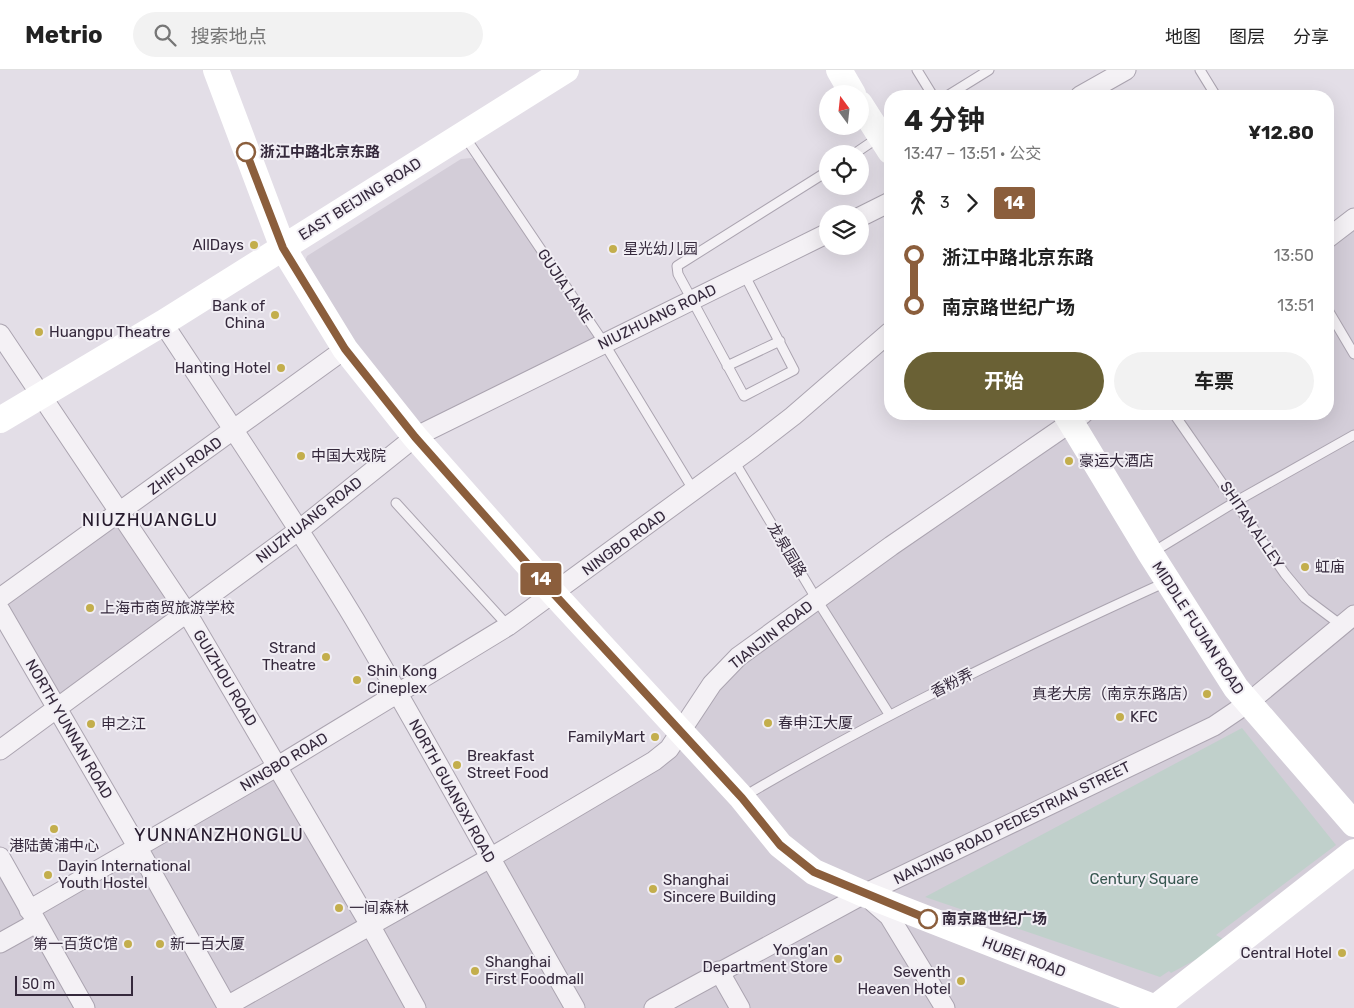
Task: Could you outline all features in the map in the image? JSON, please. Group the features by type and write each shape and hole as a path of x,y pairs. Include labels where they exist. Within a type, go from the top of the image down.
{"street":[{"name":"HUBEI ROAD","path":"216,70 283,248 345,349 415,437 554,594 742,798 780,845 814,872 864,894 1155,1008"},
{"name":"EAST BEIJING ROAD","path":"0,420 163,324 566,70"},
{"path":"838,70 847,85"},
{"path":"1091,90 1126,70"},
{"path":"869,116 884,135"},
{"path":"869,212 884,205"},
{"path":"1334,233 1354,218"},
{"name":"NIUZHUANG ROAD","path":"0,750 299,530 415,437 819,237"},
{"name":"NORTH GUANGXI ROAD","path":"163,324 299,530 398,694 575,1008"},
{"name":"GUIZHOU ROAD","path":"0,334 186,613 278,766 416,1008"},
{"name":"NINGBO ROAD","path":"0,943 33,916 138,848 398,694 508,626 694,491 793,416 884,337"},
{"name":"ZHIFU ROAD","path":"0,598 234,431 345,349"},
{"name":"TIANJIN ROAD","path":"227,1007 490,858 654,761 669,749 712,684 738,657 1067,420"},
{"name":"MIDDLE FUJIAN ROAD","path":"1075,420 1150,553 1248,703 1354,824"},
{"name":"NORTH YUNNAN ROAD","path":"0,610 138,848 227,1007"},
{"name":"NANJING ROAD PEDESTRIAN STREET","path":"654,1008 719,971 864,894 1214,726 1248,703 1348,620"},
{"path":"1155,1008 1354,852"},
{"path":"0,856 85,1008"},
{"path":"864,894 889,916 945,1008"},
{"path":"719,971 737,1002"}],"lane":[{"path":"918,70 930,90"},
{"path":"957,90 989,70"},
{"path":"1200,70 1212,90"},
{"name":"GUJIA LANE","path":"464,134 604,343 694,491"},
{"path":"869,147 884,140"},
{"path":"744,274 794,370 744,396 691,300 678,274 677,266 819,177"},
{"path":"1334,320 1354,354"},
{"path":"727,366 780,341"},
{"name":"SHITAN ALLEY","path":"1178,420 1305,598 1348,620"},
{"path":"1150,553 1235,502 1354,435"},
{"name":"龙泉园路","path":"734,461 817,600 889,714"},
{"path":"396,503 508,626"},
{"name":"香粉弄","path":"742,798 889,714 1044,637 1168,581"}],"shaded area":[{"path":"471,158 478,161 598,338 424,425 417,425 382,386 304,263 307,256 461,159"},
{"path":"1354,218 1354,852 1155,1008 0,1008 0,859 29,910 278,766 370,925 654,761 712,684 1075,420 1334,420 1334,233"},
{"name":"上海市商贸旅游学校","path":"118,525 176,611 60,695 4,605"}],"green space":[{"name":"Century Square","path":"1242,728 1336,845 1216,935 1228,942 1171,973 1169,971 1160,977 925,897"}],"bus line":[{"name":"14","path":"246,152 283,248 345,349 415,437 554,594 742,798 780,845 797,860 814,872 928,919"}],"place":[{"name":"浙江中路北京东路","path":"246,152"},
{"name":"AllDays","path":"254,245"},
{"name":"星光幼儿园","path":"613,249"},
{"name":"Bank of China","path":"275,315"},
{"name":"Huangpu Theatre","path":"39,332"},
{"name":"Hanting Hotel","path":"281,368"},
{"name":"中国大戏院","path":"301,456"},
{"name":"豪运大酒店","path":"1069,461"},
{"name":"虹庙","path":"1305,567"},
{"name":"上海市商贸旅游学校","path":"90,608"},
{"name":"Strand Theatre","path":"326,657"},
{"name":"Shin Kong Cineplex","path":"357,680"},
{"name":"真老大房（南京东路店）","path":"1207,694"},
{"name":"KFC","path":"1120,717"},
{"name":"春申江大厦","path":"768,723"},
{"name":"申之江","path":"91,724"},
{"name":"FamilyMart","path":"655,737"},
{"name":"Breakfast Street Food","path":"457,765"},
{"name":"港陆黄浦中心","path":"54,829"},
{"name":"Dayin International Youth Hostel","path":"48,875"},
{"name":"Shanghai Sincere Building","path":"653,889"},
{"name":"一间森林","path":"339,908"},
{"name":"南京路世纪广场","path":"928,919"},
{"name":"第一百货C馆","path":"128,944"},
{"name":"新一百大厦","path":"160,944"},
{"name":"Central Hotel","path":"1342,953"},
{"name":"Yong'an Department Store","path":"838,959"},
{"name":"Shanghai First Foodmall","path":"475,971"},
{"name":"Seventh Heaven Hotel","path":"961,981"}],"district":[{"name":"NIUZHUANGLU","path":"150,520"},
{"name":"YUNNANZHONGLU","path":"219,835"}]}
